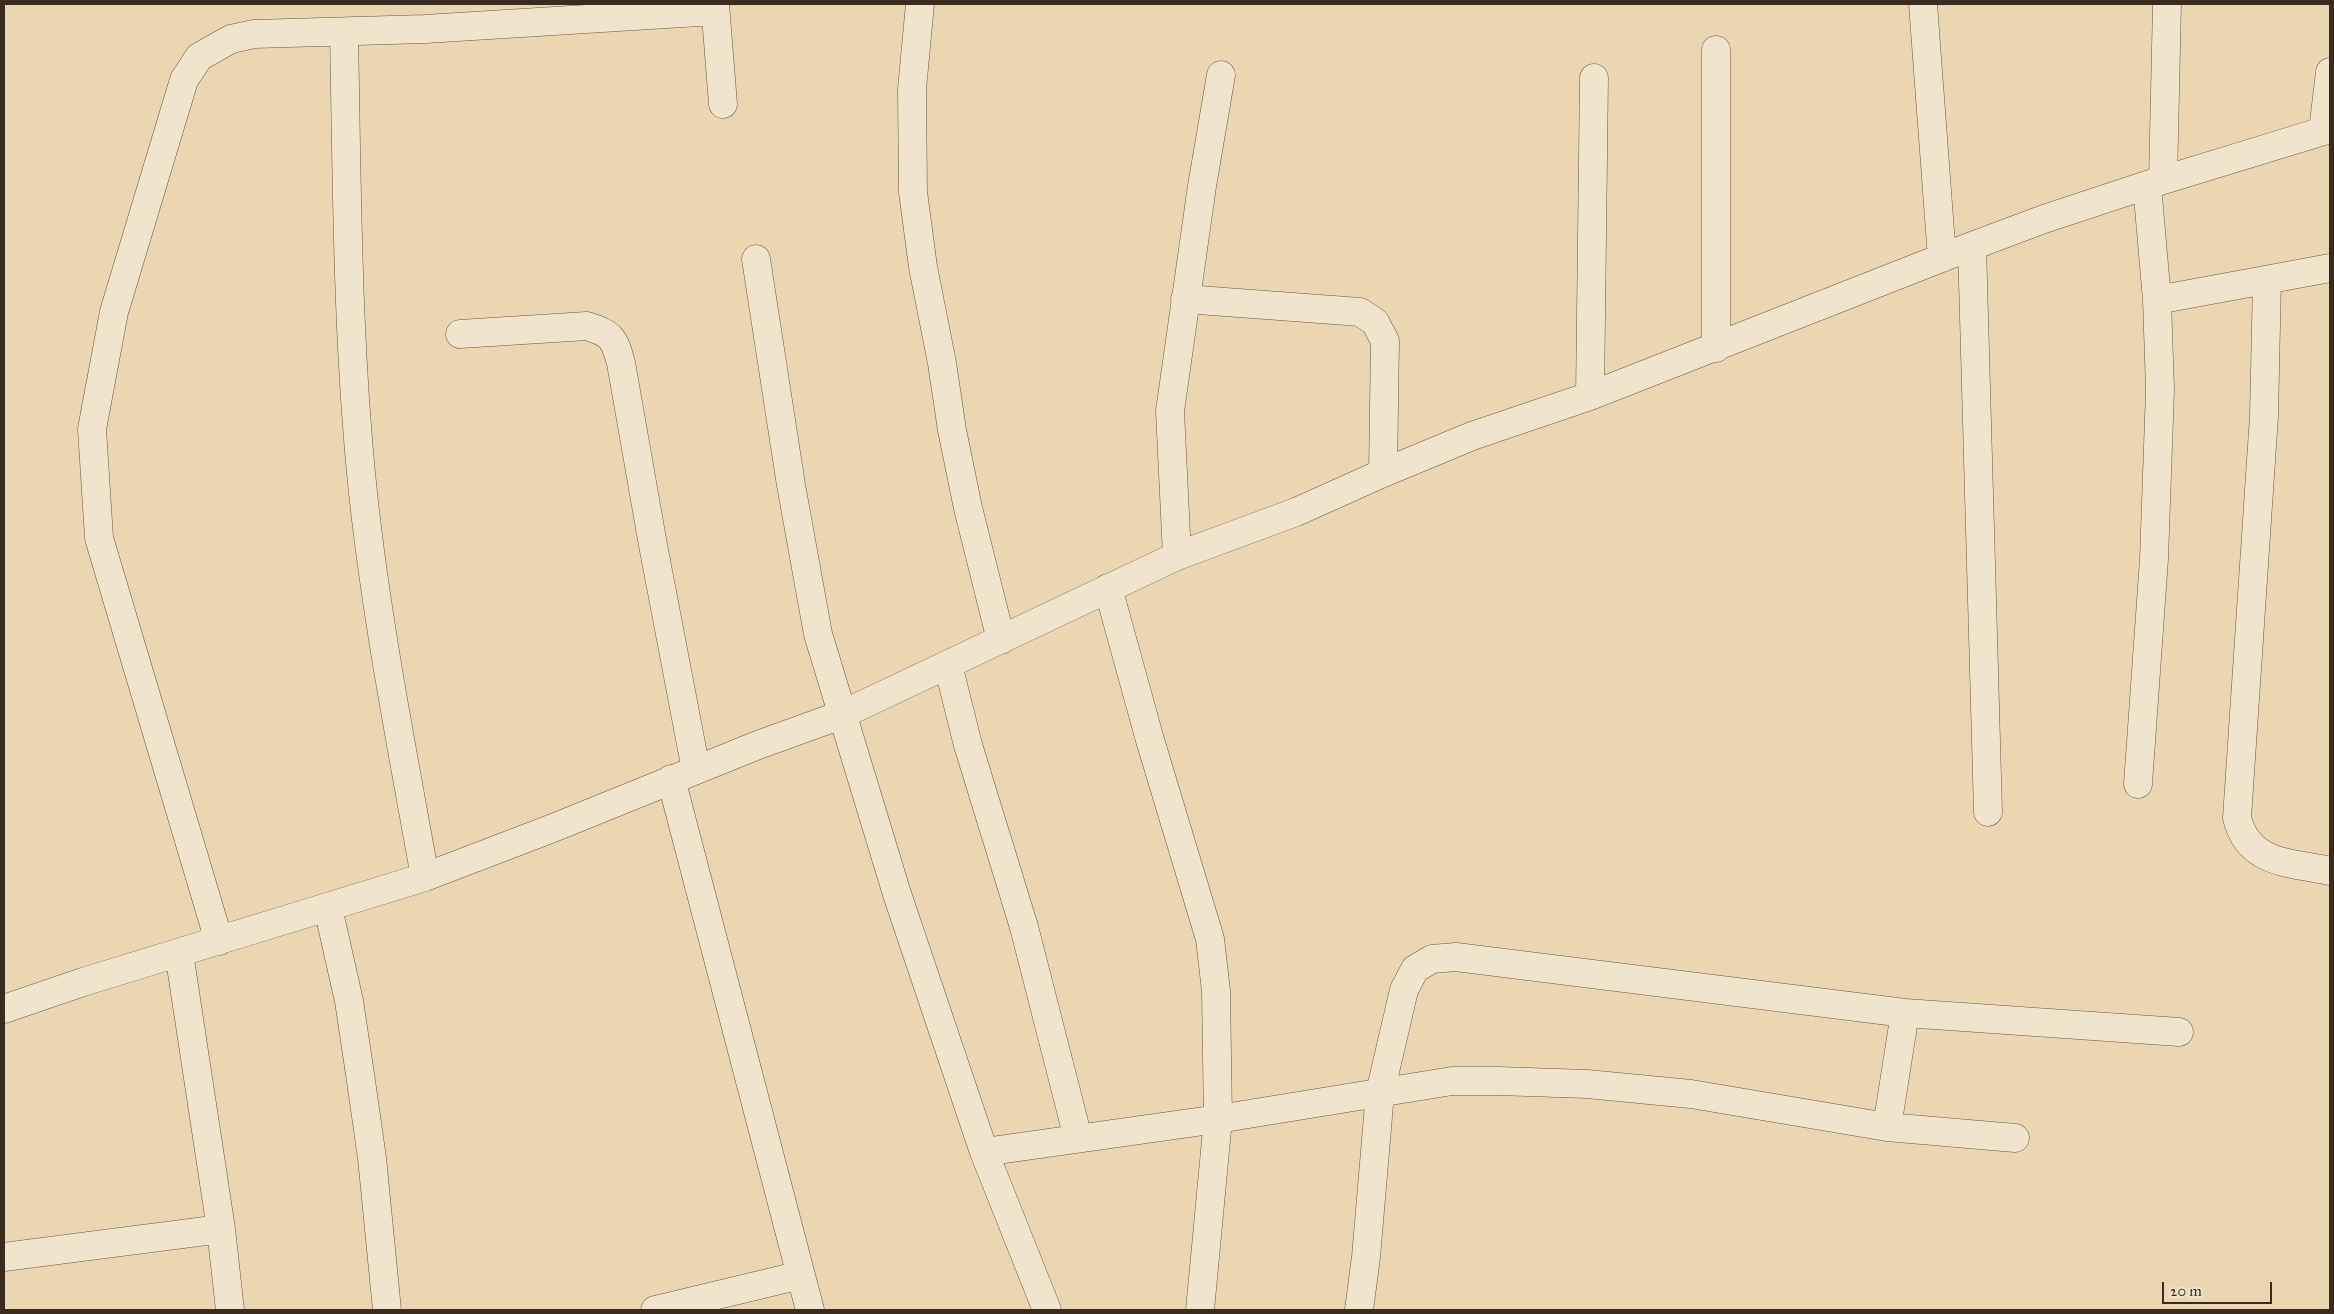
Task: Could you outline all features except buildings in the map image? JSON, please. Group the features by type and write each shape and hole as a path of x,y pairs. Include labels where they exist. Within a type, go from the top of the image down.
{"street":[{"path":"920,4 912,89 913,192 923,267 954,440 968,508 1001,640"},
{"path":"1923,4 1942,258"},
{"path":"2138,784 2154,559 2160,390 2155,182 2168,4"},
{"path":"219,941 98,538 92,429 114,312 184,80 199,57 231,39 254,34 425,29 715,7 724,104"},
{"path":"344,32 354,382 363,492 378,610 425,877"},
{"path":"1716,50 1716,348"},
{"path":"4,1009 83,982 425,877 841,714 1177,556 1296,512 1472,436 1590,396 1972,246 2155,182 2326,130 2330,72"},
{"path":"1177,556 1170,411 1185,299 1221,75"},
{"path":"1590,396 1594,78"},
{"path":"1972,246 1988,812"},
{"path":"756,259 791,485 818,634 897,894 984,1152 1048,1310"},
{"path":"2157,300 2330,268"},
{"path":"2267,280 2264,416 2237,818 2241,832 2248,844 2264,857 2330,871"},
{"path":"1185,299 1360,312 1375,322 1385,341 1383,473"},
{"path":"460,334 587,326 606,332 615,342 621,363 652,545 684,774 810,1310"},
{"path":"1108,588 1147,730 1210,939 1216,991 1218,1119 1200,1310"},
{"path":"948,665 968,745 1024,927 1078,1138"},
{"path":"328,908 349,1001 360,1072 372,1158 387,1310"},
{"path":"179,953 221,1229 230,1310"},
{"path":"1359,1310 1366,1257 1380,1093 1404,990 1414,969 1432,959 1466,958 1905,1013 2179,1032"},
{"path":"1887,1127 1905,1013"},
{"path":"984,1152 1218,1119 1452,1081 1587,1084 1691,1094 1887,1127 2015,1138"},
{"path":"4,1257 221,1229"},
{"path":"655,1310 801,1275"}]}
